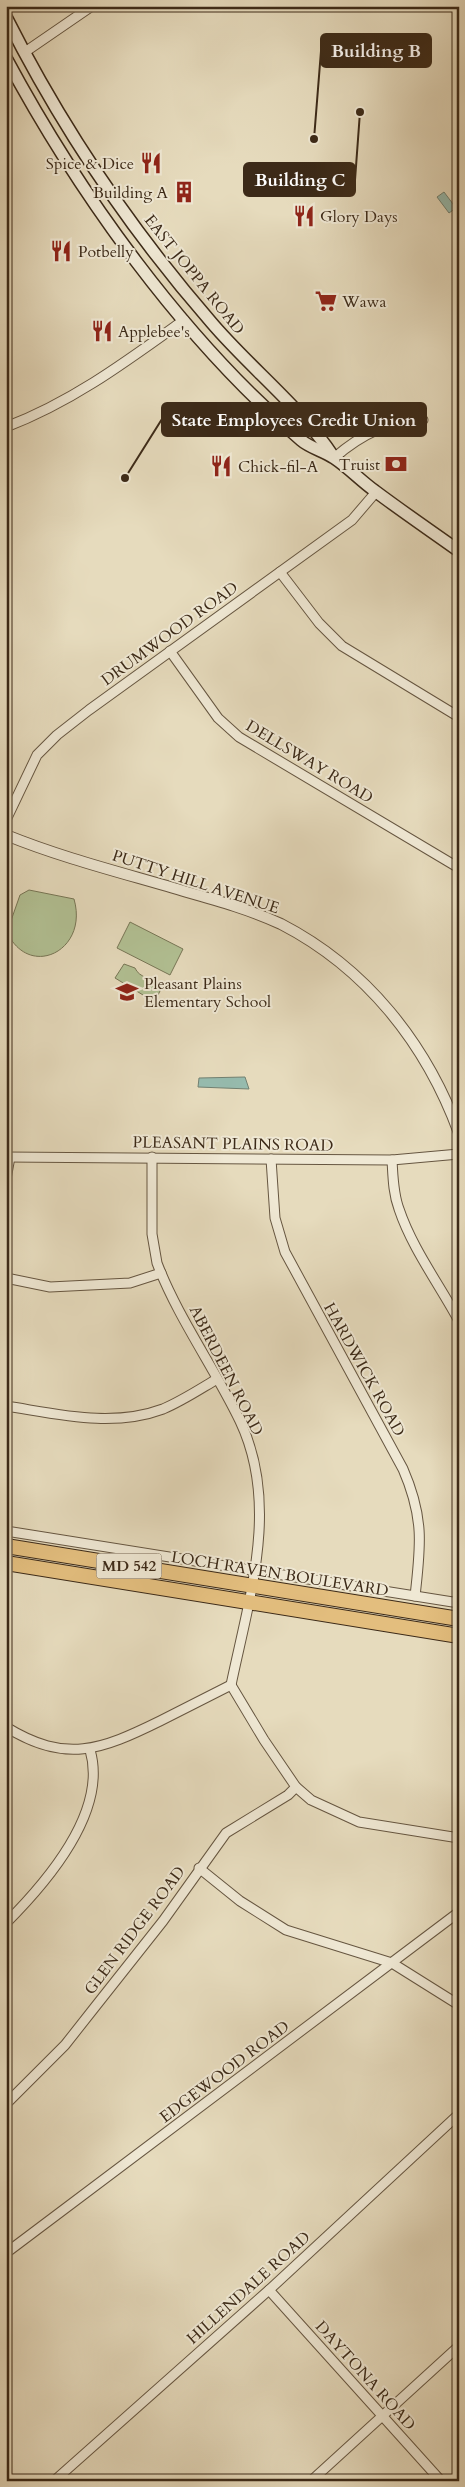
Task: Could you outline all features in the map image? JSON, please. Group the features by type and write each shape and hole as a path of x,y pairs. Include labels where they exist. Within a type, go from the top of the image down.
{"main road":[{"name":"EAST JOPPA ROAD","path":"6,17 64,121 134,225 200,309 258,373 315,429 334,458"},
{"name":"EAST JOPPA ROAD","path":"6,58 48,131 112,228 184,320 234,375 303,442 334,458 376,492 459,551"},
{"path":"48,131 64,121"},
{"path":"184,320 200,309"},
{"name":"LOCH RAVEN BOULEVARD","path":"6,1546 253,1579 459,1619"},
{"name":"LOCH RAVEN BOULEVARD","path":"6,1564 459,1636"}],"street":[{"path":"25,52 92,6"},
{"path":"6,427 47,411 81,392 184,320"},
{"path":"334,458 348,445 380,429 400,421 423,420"},
{"name":"DRUMWOOD ROAD","path":"6,820 31,765 41,750 89,710 352,520 376,492"},
{"path":"280,572 319,623 342,646 459,717"},
{"name":"DELLSWAY ROAD","path":"170,651 218,718 239,737 459,868"},
{"name":"PUTTY HILL AVENUE","path":"6,835 40,848 236,907 281,924 312,943 363,982 402,1024 432,1071 459,1133"},
{"name":"PLEASANT PLAINS ROAD","path":"8,1157 392,1160 459,1154"},
{"path":"6,1179 8,1157"},
{"name":"ABERDEEN ROAD","path":"152,1157 152,1234 155,1256 161,1273 247,1439 257,1473 260,1525 253,1579 231,1684"},
{"name":"HARDWICK ROAD","path":"271,1159 274,1218 285,1252 403,1468 416,1502 420,1536 415,1596"},
{"path":"392,1160 398,1208 409,1232 459,1321"},
{"path":"6,1278 50,1287 130,1283 161,1273"},
{"path":"6,1406 92,1418 115,1419 163,1409 217,1379"},
{"name":"LOCH RAVEN BOULEVARD","path":"6,1531 253,1579 415,1596 459,1603"},
{"path":"6,1727 26,1738 51,1747 90,1750 127,1738 231,1684 264,1740 296,1787 329,1810 359,1822 459,1838"},
{"path":"6,1923 52,1870 79,1826 93,1786 95,1766 90,1750"},
{"name":"GLEN RIDGE ROAD","path":"6,2104 70,2038 162,1921 226,1833 288,1795 296,1787"},
{"path":"200,1868 240,1901 286,1930 392,1963 459,2006"},
{"name":"EDGEWOOD ROAD","path":"6,2253 459,1912"},
{"name":"HILLENDALE ROAD","path":"54,2481 269,2290 459,2114"},
{"name":"DAYTONA ROAD","path":"269,2290 441,2481"},
{"path":"310,2481 459,2346"}],"green space":[{"path":"29,890 74,899 76,917 73,933 65,945 54,953 42,956 29,954 17,946 7,932 20,895"},
{"path":"130,922 183,949 170,975 117,948"},
{"path":"124,964 135,968 143,976 163,985 158,995 148,998 115,978"}],"water":[{"path":"444,192 456,208 449,213 437,197"},
{"path":"245,1077 249,1089 198,1087 199,1078"}],"place":[{"name":"Building C","path":"360,112"},
{"name":"Building B","path":"314,139"},
{"name":"Spice & Dice","path":"151,163"},
{"name":"Building A","path":"184,192"},
{"name":"Glory Days","path":"304,216"},
{"name":"Potbelly","path":"61,251"},
{"name":"Wawa","path":"326,301"},
{"name":"Applebee's","path":"102,331"},
{"name":"Truist","path":"396,464"},
{"name":"Chick-fil-A","path":"221,466"},
{"name":"State Employees Credit Union","path":"125,478"},
{"name":"Pleasant Plains Elementary School","path":"127,992"}]}
